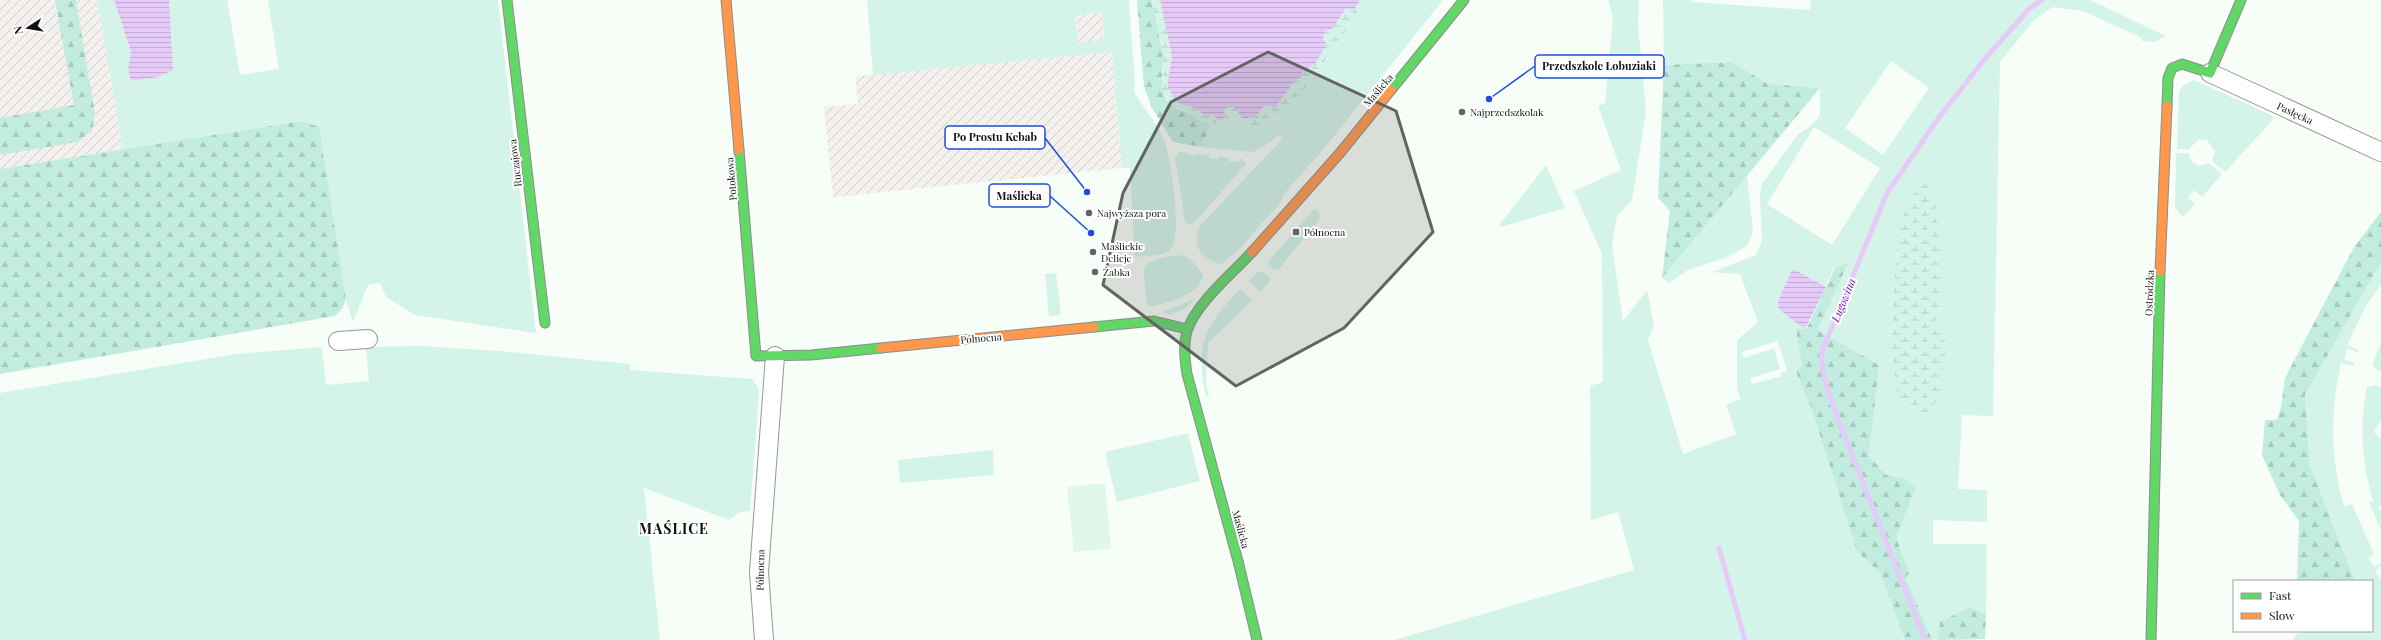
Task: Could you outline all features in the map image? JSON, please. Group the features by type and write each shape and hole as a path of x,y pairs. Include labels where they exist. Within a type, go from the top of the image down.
{"street":[{"name":"Ruczajowa","path":"507,0 545,323"},
{"name":"Potokowa","path":"726,0 756,356"},
{"name":"Maślicka","path":"1257,640 1238,561 1187,374 1184,350 1187,329 1191,320 1200,308 1276,227 1345,147 1464,0"},
{"path":"2210,73 2241,0"},
{"name":"Ostródzka","path":"2151,640 2162,207 2168,78 2172,68 2182,64 2210,73"},
{"name":"Pasłęcka","path":"2210,73 2381,152"},
{"name":"Północna","path":"756,356 819,354 1154,321 1187,329"},
{"path":"338,341 368,339"},
{"name":"Północna","path":"764,640 759,572 775,356"}],"highlighted area":[{"path":"1268,52 1396,111 1433,232 1344,328 1236,386 1103,285 1123,193 1171,102"}],"shaded area":[{"path":"0,0 97,0 123,150 0,169"},
{"path":"114,0 169,0 173,70 158,77 131,81 128,67 131,52"},
{"path":"1160,0 1360,0 1354,10 1346,8 1332,29 1324,32 1323,39 1327,44 1315,64 1303,71 1301,77 1292,84 1276,107 1264,106 1259,111 1258,118 1249,117 1244,119 1234,107 1225,108 1224,119 1220,121 1213,115 1205,116 1199,110 1177,102 1167,86 1172,57"},
{"path":"1102,12 1104,41 1078,44 1075,16"},
{"path":"1112,52 1122,168 833,197 824,107 858,104 855,76"},
{"path":"1792,270 1795,270 1826,287 1806,327 1800,326 1779,309 1778,301"}],"green space":[{"path":"55,0 76,0 95,114 92,131 77,142 0,155 0,118 74,105"},
{"path":"97,0 114,0 131,52 128,67 132,81 173,70 169,0 227,0 240,75 279,69 268,0 498,0 536,333 415,315 386,297 380,283 368,285 353,322 346,299 318,127 302,121 123,150"},
{"path":"867,0 1129,0 1135,84 1134,92 1157,126 1163,138 1169,161 1175,196 1176,231 1169,251 1158,255 1136,257 1134,251 1130,168 1122,168 1112,52 873,75","holes":["1102,12 1104,40 1078,43 1075,16"]},
{"path":"1137,0 1152,0 1164,59 1162,76 1165,96 1171,107 1211,124 1201,147 1173,142 1152,108 1144,87"},
{"path":"1152,0 1160,0 1172,57 1167,86 1186,106 1199,110 1205,116 1213,115 1224,119 1225,108 1234,107 1259,111 1264,106 1276,107 1292,84 1301,77 1303,71 1307,70 1324,32 1332,29 1346,8 1354,10 1360,0 1365,0 1332,51 1302,92 1286,110 1272,122 1259,127 1236,120 1215,124 1207,123 1176,107 1171,107 1162,87 1164,59"},
{"path":"1365,0 1443,0 1327,145 1284,194 1281,202 1239,249 1220,265 1213,262 1203,255 1197,246 1197,234 1200,226 1282,139 1280,135 1254,152 1201,147 1211,124 1236,120 1260,127 1277,119 1327,59"},
{"path":"1608,0 1639,0 1638,24 1646,112 1632,200 1617,216 1612,246 1623,321 1647,290 1654,326 1648,340 1683,454 1736,434 1726,405 1741,399 1737,389 1737,340 1758,322 1740,274 1712,272 1756,255 1762,241 1760,195 1762,184 1798,134 1807,129 1820,116 1820,88 1768,84 1732,62 1664,65 1663,0 1691,0 1692,2 1810,10 1811,0 2090,0 2166,36 2154,42 2142,41 2142,38 2083,11 2053,7 2035,19 2000,62 1993,416 1962,415 1958,489 1987,490 1987,522 1933,520 1933,544 1987,544 1986,614 1969,607 1940,622 1938,640 1932,640 1906,576 1909,573 1901,554 1897,535 1903,478 1886,475 1869,456 1879,365 1818,330 1847,264 1834,268 1806,328 1796,329 1802,365 1796,372 1811,407 1857,552 1880,573 1905,640 1394,640 1634,570 1618,512 1591,520 1590,386 1603,382 1602,254 1574,191 1621,170 1598,106 1605,103 1613,17","holes":["1891,61 1929,88 1883,155 1845,128","1814,127 1880,168 1832,245 1767,204","1898,226 1941,291 1937,320 1891,342","1778,341 1779,347 1744,358 1742,352","1780,347 1787,371 1781,373 1782,376 1752,384 1750,378 1780,369 1774,349"]},
{"path":"1732,62 1768,84 1820,88 1662,278 1670,211 1658,198 1664,65"},
{"path":"2194,80 2273,116 2271,122 2225,172 2212,161 2215,151 2207,140 2198,140 2189,149 2177,149 2179,92 2182,86"},
{"path":"302,121 319,127 346,299 342,309 335,316 0,374 0,169"},
{"path":"1179,151 1195,156 1196,154 1210,155 1209,158 1218,159 1219,156 1229,158 1229,161 1238,162 1239,158 1244,160 1246,164 1193,224 1188,225 1185,221 1175,158"},
{"path":"2176,153 2188,153 2192,162 2199,166 2209,163 2222,174 2202,197 2194,190 2188,198 2195,204 2183,217 2175,208"},
{"path":"1546,165 1565,208 1501,227 1500,224"},
{"path":"1747,176 1753,232 1747,246 1727,257 1688,270 1669,283 1662,278"},
{"path":"1923,177 1937,206 1941,291 1937,320 1946,344 1939,397 1926,416 1897,394 1891,342 1898,226"},
{"path":"1316,209 1322,216 1278,270 1268,266 1268,262 1313,210"},
{"path":"2381,212 2381,262 2305,395 2310,466 2355,580 2297,580 2299,521 2280,495 2262,455 2265,420 2277,420 2281,407 2285,378 2354,247"},
{"path":"1178,255 1186,257 1198,268 1203,275 1200,282 1195,289 1181,297 1150,307 1147,304 1143,270 1145,266 1153,261"},
{"path":"2381,262 2381,284 2366,306 2347,345 2359,350 2358,352 2347,349 2344,359 2354,363 2354,366 2341,363 2337,381 2333,417 2333,435 2336,471 2344,506 2352,504 2374,554 2368,558 2374,567 2381,563 2381,566 2375,571 2381,579 2381,640 2293,640 2296,634 2305,632 2373,632 2373,580 2355,580 2310,466 2305,395"},
{"path":"1848,263 1818,330 1879,365 1869,456 1886,475 1903,478 1915,487 1897,537 1909,573 1906,577 1932,640 1905,640 1880,573 1857,552 1811,407 1796,372 1802,365 1796,329 1807,328 1835,268"},
{"path":"1258,272 1263,272 1271,279 1261,292 1249,282"},
{"path":"1056,273 1061,315 1049,316 1045,274"},
{"path":"1240,289 1252,300 1208,343 1206,383 1209,397 1206,397 1202,363 1202,349 1205,337 1218,315"},
{"path":"1196,298 1185,309 1170,315 1163,312"},
{"path":"2381,343 2381,368 2379,372 2372,365"},
{"path":"421,346 501,351 630,364 630,370 752,379 758,388 759,394 750,511 740,512 729,520 644,488 660,640 0,640 0,393 236,354 322,347 326,385 369,381 366,347"},
{"path":"2375,385 2381,388 2381,420 2374,432 2381,439 2381,504 2378,509 2381,511 2381,530 2369,502 2373,501 2366,472 2362,430 2367,387"},
{"path":"1188,433 1200,481 1117,502 1105,452"},
{"path":"993,450 994,475 900,483 898,460"},
{"path":"1105,483 1111,549 1074,552 1067,487"},
{"path":"1969,607 1986,614 1985,639 1938,640 1940,622"}],"waterway":[{"name":"Ługowina","path":"1925,640 1839,422 1824,378 1822,351 1887,193 1940,116 1984,60 2029,9 2042,0"},
{"path":"1719,548 1745,640"}],"traffic: fast":[{"path":"507,0 545,323"},
{"path":"1391,90 1464,0"},
{"path":"2167,106 2168,78 2172,68 2182,64 2210,73 2241,0"},
{"path":"739,150 756,356 811,355 881,348"},
{"path":"1252,252 1198,310 1187,331 1185,352 1187,374 1238,561 1257,640"},
{"path":"2151,640 2160,271"},
{"path":"1094,327 1154,321 1187,329"}],"traffic: slow":[{"path":"726,0 739,150"},
{"path":"1252,252 1340,153 1391,90"},
{"path":"2160,271 2167,106"},
{"path":"881,348 1094,327"}],"place":[{"name":"Przedszkole Łobuziaki","path":"1489,99"},
{"name":"Najprzedszkolak","path":"1462,112"},
{"name":"Po Prostu Kebab","path":"1087,192"},
{"name":"Najwyższa pora","path":"1089,213"},
{"name":"Północna","path":"1296,232"},
{"name":"Maślicka","path":"1091,233"},
{"name":"Maślickie Delicje","path":"1093,252"},
{"name":"Żabka","path":"1095,272"}],"district":[{"name":"MAŚLICE","path":"674,528"}]}
